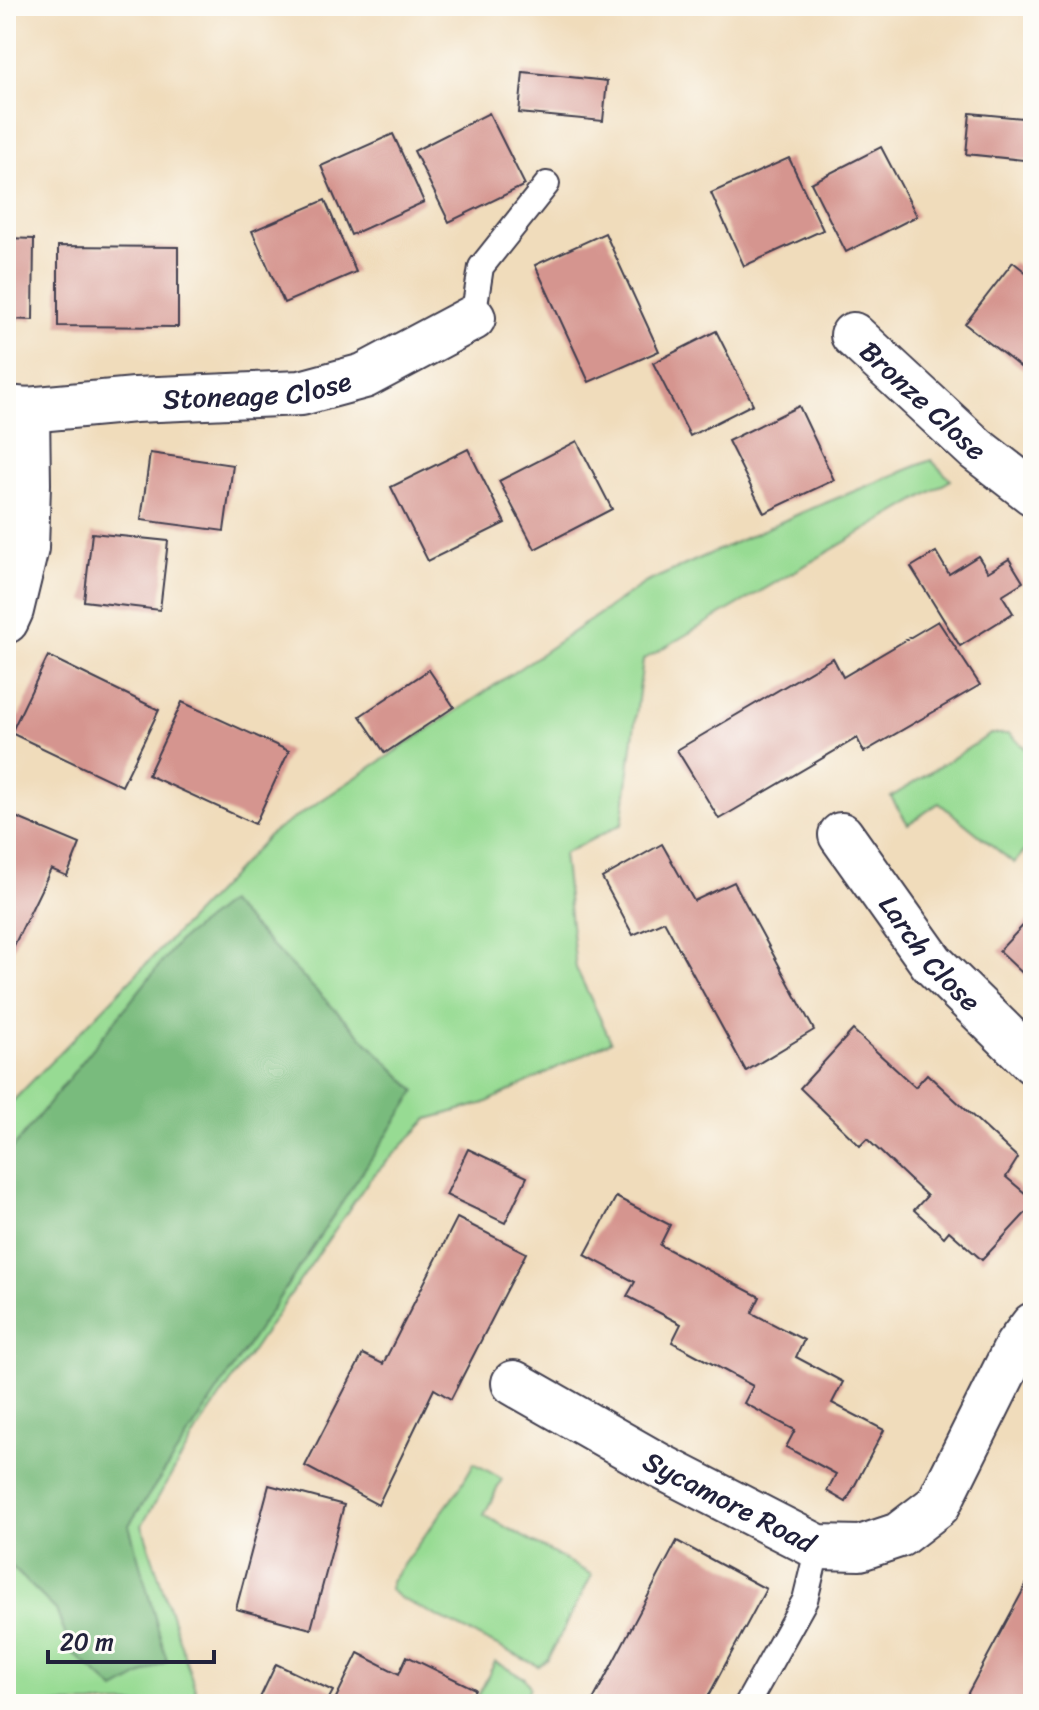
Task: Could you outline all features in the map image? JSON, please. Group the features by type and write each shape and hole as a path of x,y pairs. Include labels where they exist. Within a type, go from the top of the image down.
{"street":[{"name":"Stoneage Close","path":"6,621 26,548 28,484 17,409 301,393 364,376 473,318"},
{"name":"Bronze Close","path":"853,335 976,449 1033,493"},
{"name":"Larch Close","path":"841,835 932,963 1033,1062"},
{"name":"Sycamore Road","path":"514,1383 658,1465 818,1547 860,1548 899,1535 938,1505 1017,1346 1033,1325"}],"lane":[{"path":"473,318 481,267 547,184"},
{"path":"747,1704 805,1600 818,1547"}],"green space":[{"path":"931,460 951,480 643,660 622,824 563,854 576,968 611,1041 485,1103 428,1119 369,1180 197,1431 142,1525 200,1704 6,1704 6,1108 269,835 645,583 803,512"},
{"path":"991,734 1009,734 1033,755 1033,841 1014,863 939,803 908,824 891,797"},
{"path":"228,902 416,1091 129,1525 167,1661 115,1690 72,1652 56,1610 6,1561 6,1159 178,942"},
{"path":"474,1463 502,1479 484,1515 592,1575 548,1659 538,1666 400,1598 390,1590 391,1581 459,1489"},
{"path":"495,1662 525,1678 530,1687 523,1704 474,1704"}],"building":[{"path":"523,72 607,81 603,121 519,113"},
{"path":"489,113 525,185 449,222 414,151"},
{"path":"970,113 1033,119 1033,161 966,154"},
{"path":"393,134 424,202 351,235 321,166"},
{"path":"881,147 917,216 846,252 811,183"},
{"path":"789,158 823,230 744,266 711,193"},
{"path":"325,200 356,272 284,303 252,231"},
{"path":"605,233 659,351 589,382 535,265"},
{"path":"6,238 34,239 33,320 6,319"},
{"path":"58,246 178,247 178,327 58,326"},
{"path":"1013,262 1033,278 1033,377 965,324"},
{"path":"716,331 753,404 690,436 653,363"},
{"path":"799,406 834,480 764,513 728,441"},
{"path":"577,441 612,509 535,549 499,481"},
{"path":"468,449 505,523 428,561 391,487"},
{"path":"150,453 233,465 224,531 141,520"},
{"path":"92,533 168,541 160,610 84,601"},
{"path":"936,552 949,574 978,556 988,572 1009,559 1023,582 1002,595 1013,613 960,646 911,567"},
{"path":"938,621 980,685 864,752 857,738 719,819 677,750 833,658 843,677"},
{"path":"48,656 159,710 122,786 11,733"},
{"path":"429,670 454,707 385,753 360,716"},
{"path":"182,702 289,751 255,824 148,775"},
{"path":"6,813 80,844 67,876 51,869 8,958 6,957"},
{"path":"662,844 694,901 734,882 814,1030 746,1071 664,921 633,935 602,878"},
{"path":"1033,915 1033,983 999,951"},
{"path":"853,1030 915,1087 927,1074 1018,1158 1006,1177 1033,1200 1033,1205 982,1260 949,1231 944,1237 914,1210 927,1196 867,1139 860,1146 800,1088"},
{"path":"468,1149 527,1177 505,1223 446,1195"},
{"path":"616,1197 670,1225 660,1245 760,1297 752,1313 804,1340 796,1357 843,1382 832,1403 884,1430 846,1502 827,1491 836,1474 786,1447 795,1430 744,1403 753,1386 672,1342 681,1324 627,1296 635,1282 585,1255"},
{"path":"457,1218 526,1253 451,1399 434,1389 378,1505 305,1466 363,1354 383,1364"},
{"path":"269,1485 344,1505 311,1629 236,1609"},
{"path":"677,1541 766,1589 704,1704 591,1704"},
{"path":"1033,1572 1033,1704 962,1704"},
{"path":"358,1653 399,1674 407,1656 475,1689 468,1704 333,1704"},
{"path":"276,1664 333,1691 326,1704 257,1704"}]}
